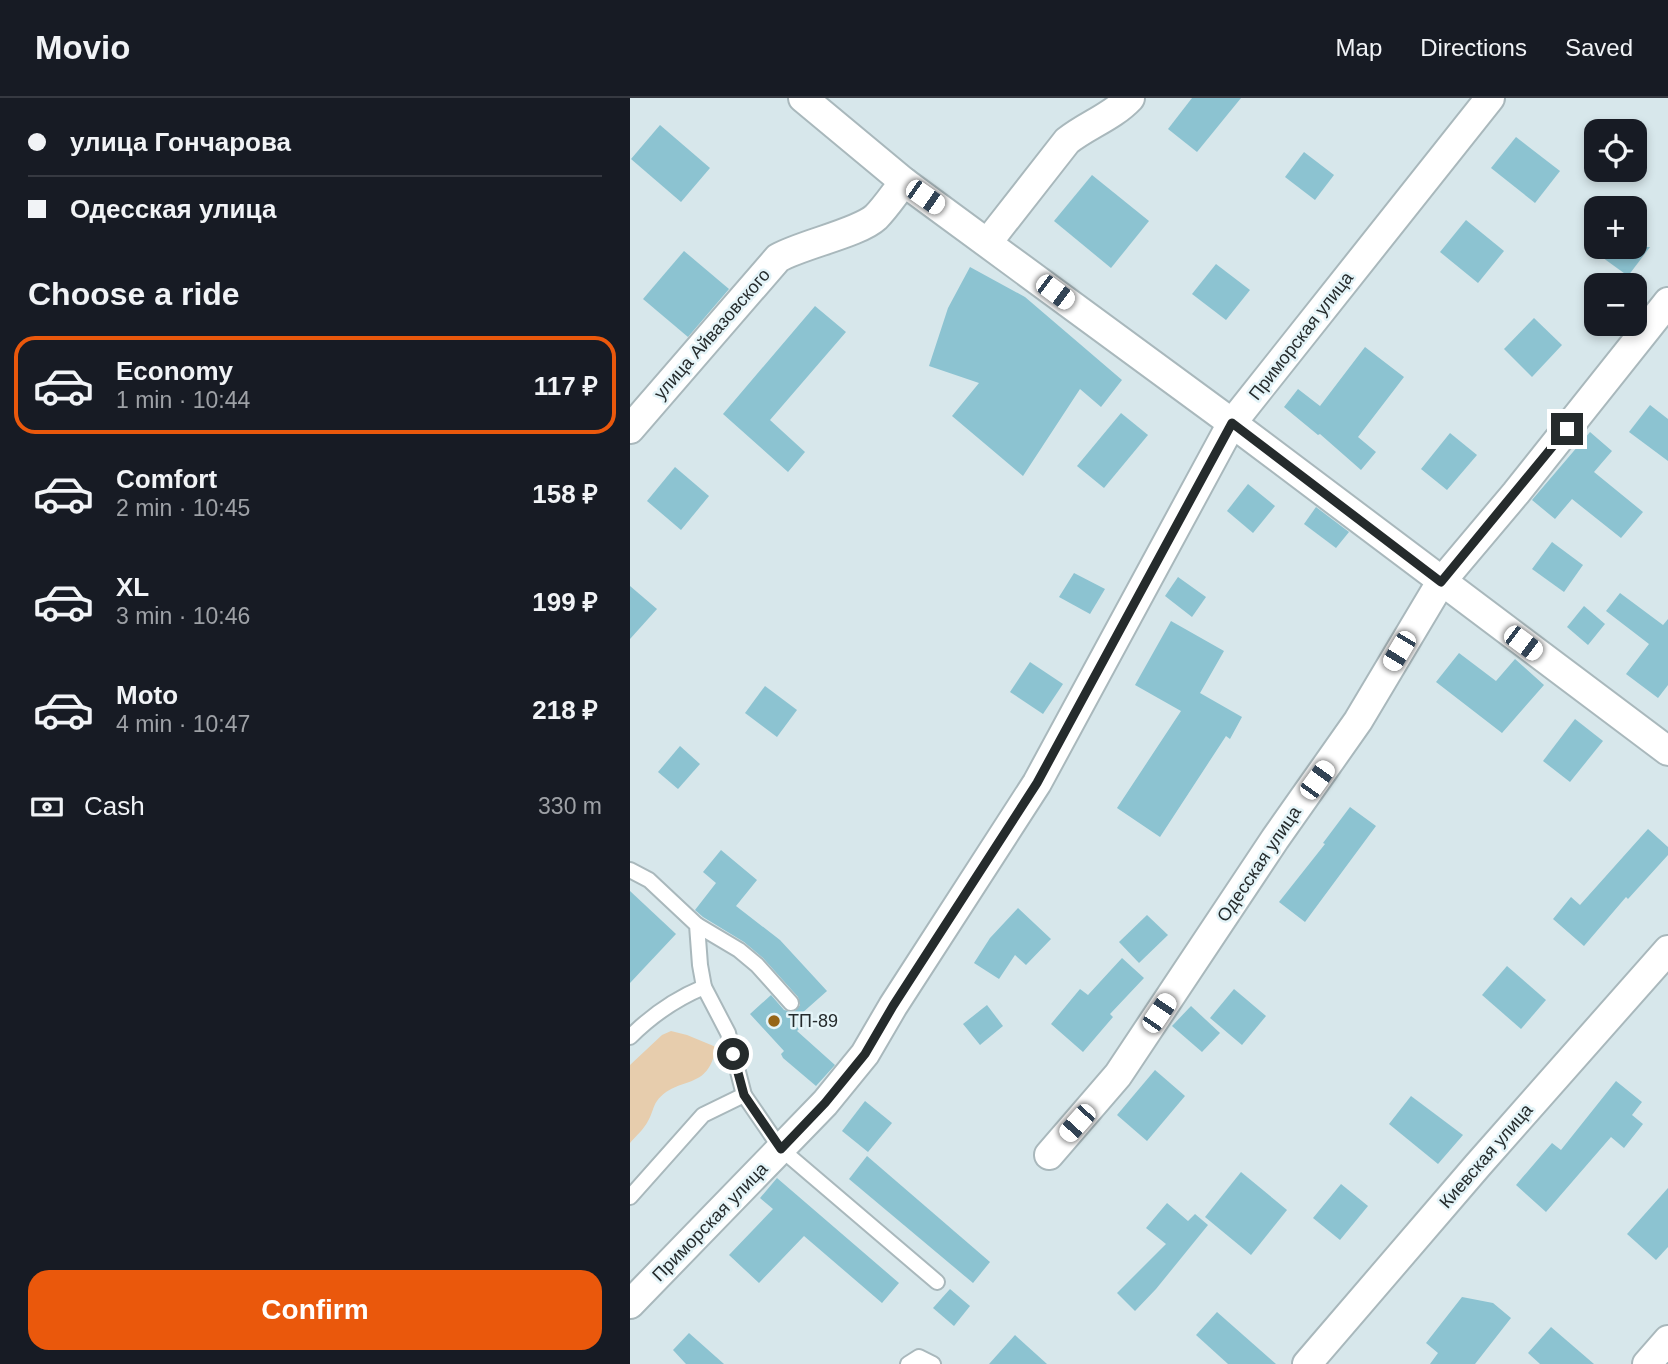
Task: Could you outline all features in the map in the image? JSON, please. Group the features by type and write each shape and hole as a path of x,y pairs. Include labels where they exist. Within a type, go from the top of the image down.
{"street":[{"path":"803,98 904,182 1232,423 1668,751"},
{"path":"988,242 1067,141 1081,130 1110,116 1130,98"},
{"name":"Приморская улица","path":"630,1304 825,1103 865,1054 1037,783 1232,423 1490,98"},
{"name":"улица Айвазовского","path":"630,429 778,258 874,219 904,182"},
{"name":"Одесская улица","path":"1049,1155 1118,1075 1275,839 1358,721 1441,582 1516,493 1668,302"},
{"name":"Киевская улица","path":"1307,1364 1668,950"},
{"path":"1647,1364 1668,1340"}],"lane":[{"path":"630,870 649,880 697,925 739,950 757,965 791,1003"},
{"path":"697,925 699,965 704,987 728,1033 744,1095 781,1149 937,1282"},
{"path":"630,1037 649,1017 704,987"},
{"path":"630,1197 703,1115 744,1095"},
{"path":"908,1364 919,1357 933,1364"}],"shaded area":[{"path":"671,1031 716,1047 712,1061 699,1077 665,1093 657,1101 646,1124 630,1143 630,1065 662,1035"}],"building":[{"path":"1192,98 1241,98 1197,152 1168,129"},
{"path":"660,125 710,168 681,202 631,159"},
{"path":"1516,137 1560,171 1535,203 1491,168"},
{"path":"1304,152 1334,175 1315,200 1285,177"},
{"path":"1092,175 1149,221 1111,268 1054,221"},
{"path":"1466,220 1504,251 1478,283 1440,252"},
{"path":"684,251 729,289 688,337 643,299"},
{"path":"1605,259 1641,259 1630,273 1624,273"},
{"path":"1216,264 1250,290 1226,320 1192,294"},
{"path":"970,267 1025,297 1122,380 1101,407 1080,389 1023,476 952,416 979,383 929,366 948,308"},
{"path":"815,306 846,332 770,420 805,452 788,472 723,414"},
{"path":"1534,318 1562,345 1532,377 1504,349"},
{"path":"1365,347 1404,377 1358,437 1376,452 1361,470 1284,407 1298,389 1320,406"},
{"path":"1650,405 1668,419 1668,461 1629,432"},
{"path":"1121,413 1148,435 1104,488 1077,466"},
{"path":"1590,432 1612,451 1594,472 1643,512 1621,538 1572,499 1555,519 1532,500"},
{"path":"1450,433 1477,455 1447,490 1421,469"},
{"path":"675,467 709,496 681,530 647,501"},
{"path":"1248,484 1275,506 1253,533 1227,511"},
{"path":"1316,507 1349,532 1336,548 1304,524"},
{"path":"1552,542 1583,565 1564,592 1532,569"},
{"path":"1074,573 1105,589 1090,614 1059,597"},
{"path":"1178,577 1206,597 1192,617 1165,596"},
{"path":"630,586 657,609 630,639"},
{"path":"1620,593 1663,625 1668,619 1668,685 1658,698 1626,674 1649,644 1606,611"},
{"path":"1584,606 1605,624 1588,645 1567,627"},
{"path":"1171,621 1224,651 1200,693 1242,717 1230,739 1226,736 1160,837 1117,808 1181,711 1135,685"},
{"path":"1459,653 1496,681 1515,659 1544,685 1502,733 1436,682"},
{"path":"1030,662 1063,684 1043,714 1010,692"},
{"path":"765,686 797,710 777,737 745,713"},
{"path":"1575,719 1603,741 1570,782 1543,761"},
{"path":"680,746 700,764 678,789 658,772"},
{"path":"1350,807 1376,826 1305,922 1279,902 1325,844 1323,843"},
{"path":"1648,829 1668,847 1668,855 1628,899 1626,897 1584,946 1553,919 1571,897 1580,905"},
{"path":"721,850 757,880 736,906 780,940 827,991 792,1022 799,1029 797,1031 835,1065 816,1086 783,1058 781,1054 784,1051 750,1014 771,995 784,1010 794,1012 800,1005 798,997 763,958 744,942 695,910 716,883 703,872"},
{"path":"630,891 676,934 630,983"},
{"path":"1018,908 1051,939 1026,965 1015,955 999,979 974,963 990,938"},
{"path":"1147,915 1168,935 1139,963 1119,942"},
{"path":"1122,958 1144,978 1110,1014 1113,1017 1083,1052 1051,1024 1080,989 1088,995"},
{"path":"1507,966 1546,1000 1521,1029 1482,995"},
{"path":"1234,989 1266,1016 1242,1045 1210,1018"},
{"path":"987,1005 1003,1026 980,1045 963,1024"},
{"path":"1191,1006 1220,1033 1202,1052 1172,1026"},
{"path":"1155,1070 1185,1096 1147,1141 1117,1115"},
{"path":"1616,1081 1642,1102 1632,1115 1643,1124 1624,1148 1611,1137 1546,1212 1516,1185 1552,1143 1561,1150"},
{"path":"1411,1096 1463,1135 1438,1164 1389,1124"},
{"path":"865,1101 892,1123 868,1152 842,1131"},
{"path":"867,1156 990,1262 973,1283 849,1179"},
{"path":"1241,1172 1287,1210 1251,1255 1205,1217"},
{"path":"777,1178 899,1283 882,1303 804,1236 759,1283 729,1255 773,1209 760,1198"},
{"path":"1341,1184 1368,1206 1340,1240 1313,1218"},
{"path":"1668,1188 1668,1247 1656,1260 1627,1234"},
{"path":"1167,1203 1188,1221 1195,1214 1208,1225 1135,1311 1117,1293 1166,1244 1146,1228"},
{"path":"950,1289 970,1306 954,1326 933,1308"},
{"path":"1462,1297 1493,1303 1511,1318 1475,1364 1430,1364 1438,1353 1426,1343"},
{"path":"1217,1312 1276,1364 1228,1364 1196,1335"},
{"path":"1551,1327 1594,1364 1540,1364 1528,1353"},
{"path":"689,1333 724,1364 686,1364 673,1350"},
{"path":"1015,1335 1047,1364 989,1364"}],"place":[{"name":"ТП-89","path":"774,1021"}],"route":[{"path":"733,1054 744,1095 781,1149 825,1103 865,1054 1037,783 1232,423 1441,582 1567,429"}]}
